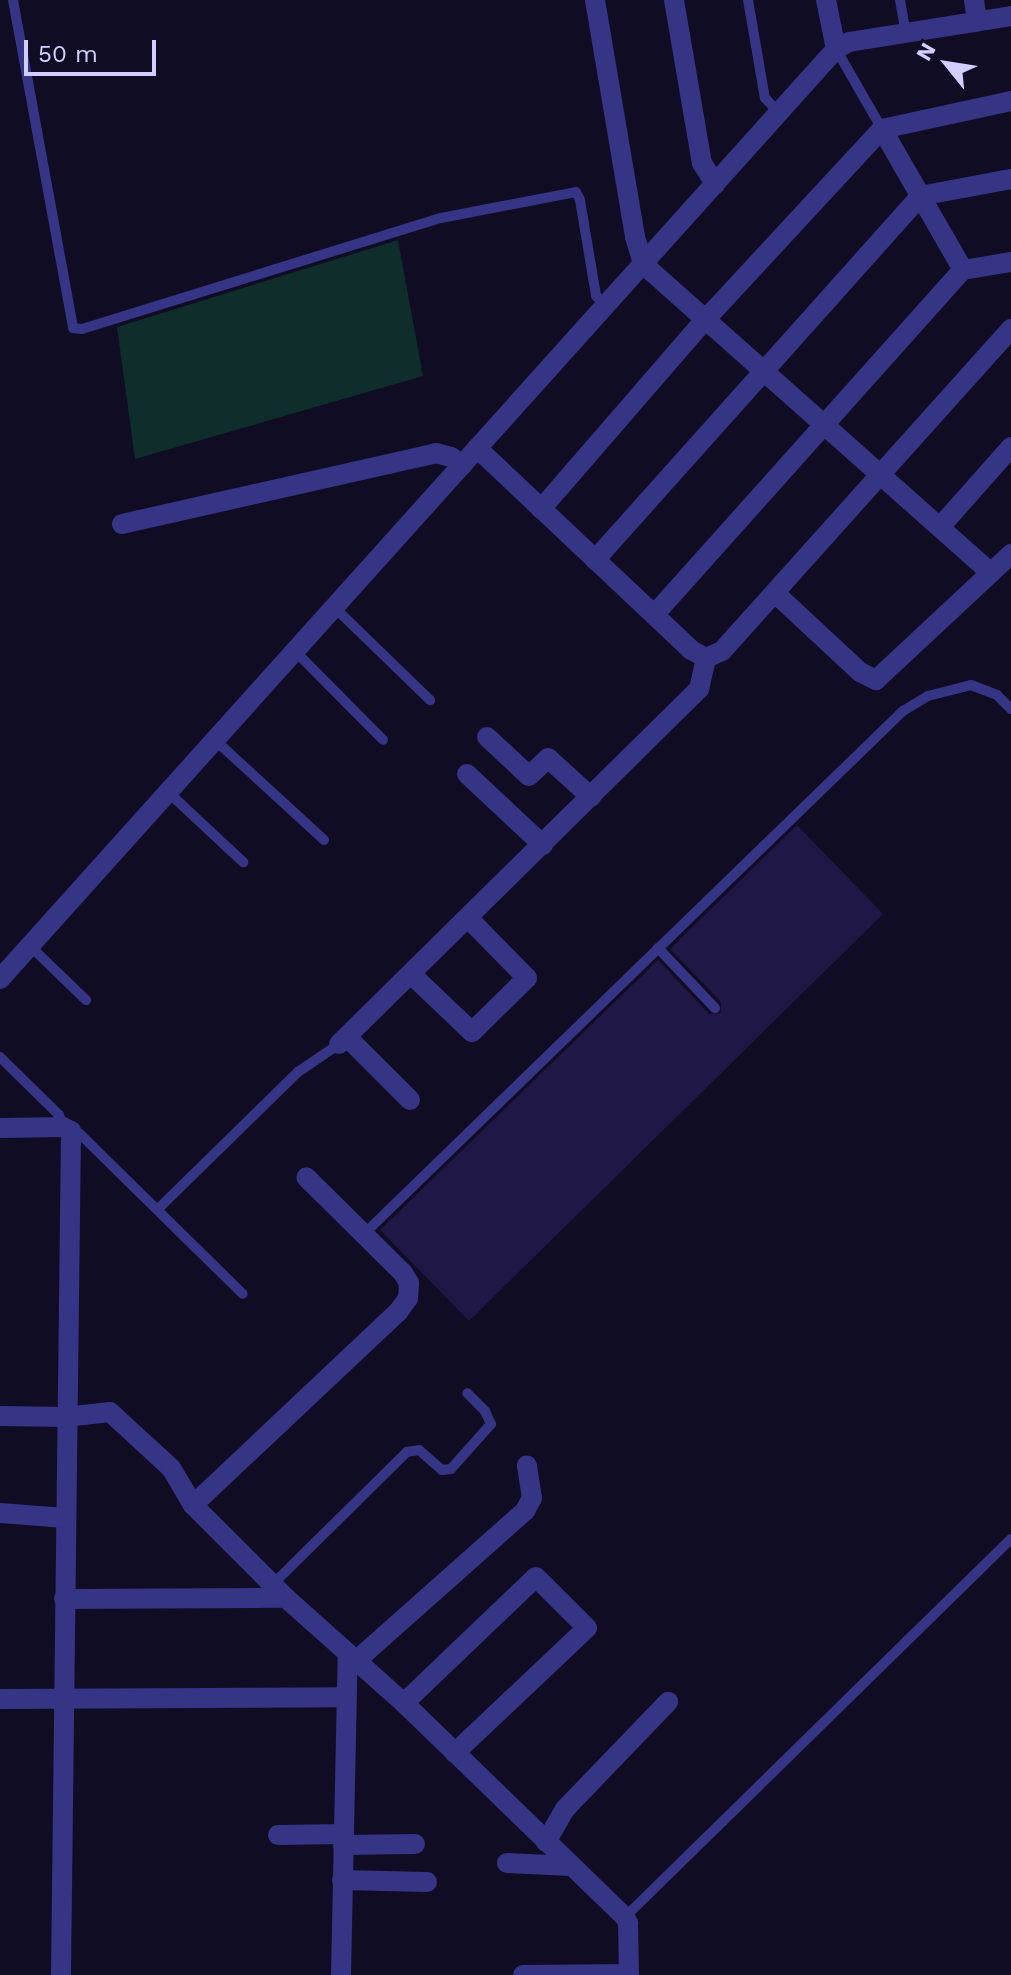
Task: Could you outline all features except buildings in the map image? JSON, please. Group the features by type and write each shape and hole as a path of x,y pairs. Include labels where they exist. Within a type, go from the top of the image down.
{"street":[{"path":"595,0 635,237 643,264 826,423 991,573"},
{"path":"674,0 702,163 715,184"},
{"path":"826,0 836,49"},
{"path":"974,0 977,22"},
{"path":"0,979 836,49 849,42 1011,16"},
{"path":"541,509 705,320 882,129 1011,101"},
{"path":"882,129 963,270"},
{"path":"595,560 920,196 1011,179"},
{"path":"654,615 963,270 1011,262"},
{"path":"706,658 722,651 1011,329"},
{"path":"940,527 1011,447"},
{"path":"477,448 691,650 706,658"},
{"path":"122,524 436,453 451,457 462,465"},
{"path":"775,593 860,672 876,680 1011,554"},
{"path":"410,1100 343,1040 699,689 706,658"},
{"path":"487,737 529,776 548,758 591,797"},
{"path":"467,774 543,845"},
{"path":"411,974 472,1032 527,978 468,918"},
{"path":"0,1128 67,1129 61,1975"},
{"path":"193,1505 398,1312 408,1298 409,1283 403,1273 306,1177"},
{"path":"0,1416 66,1417 110,1412 171,1468 193,1505 625,1917 628,1923 629,1974 523,1975"},
{"path":"341,1975 345,1697 352,1657 525,1511 532,1498 527,1465"},
{"path":"0,1513 65,1518"},
{"path":"404,1703 536,1577 587,1628 455,1753"},
{"path":"64,1599 280,1590"},
{"path":"0,1699 345,1697"},
{"path":"546,1842 565,1809 668,1702"},
{"path":"278,1835 415,1844"},
{"path":"507,1863 570,1866"},
{"path":"342,1880 427,1882"}],"lane":[{"path":"13,0 73,328 82,329 441,218 576,192 596,296 606,305"},
{"path":"748,0 765,98 779,113"},
{"path":"900,0 906,34"},
{"path":"836,49 882,129"},
{"path":"334,607 430,700"},
{"path":"295,651 383,740"},
{"path":"365,1233 912,705 928,696 971,685 997,695 1011,709"},
{"path":"215,740 324,840"},
{"path":"168,792 243,862"},
{"path":"30,946 86,1000"},
{"path":"658,948 715,1008"},
{"path":"158,1209 298,1072 343,1040"},
{"path":"0,1057 59,1115 67,1129 80,1134 243,1294"},
{"path":"280,1590 407,1452 419,1450 442,1470 451,1469 491,1424 485,1411 467,1393"},
{"path":"625,1917 1011,1539"}],"green space":[{"path":"398,240 423,376 135,459 117,327"}]}
